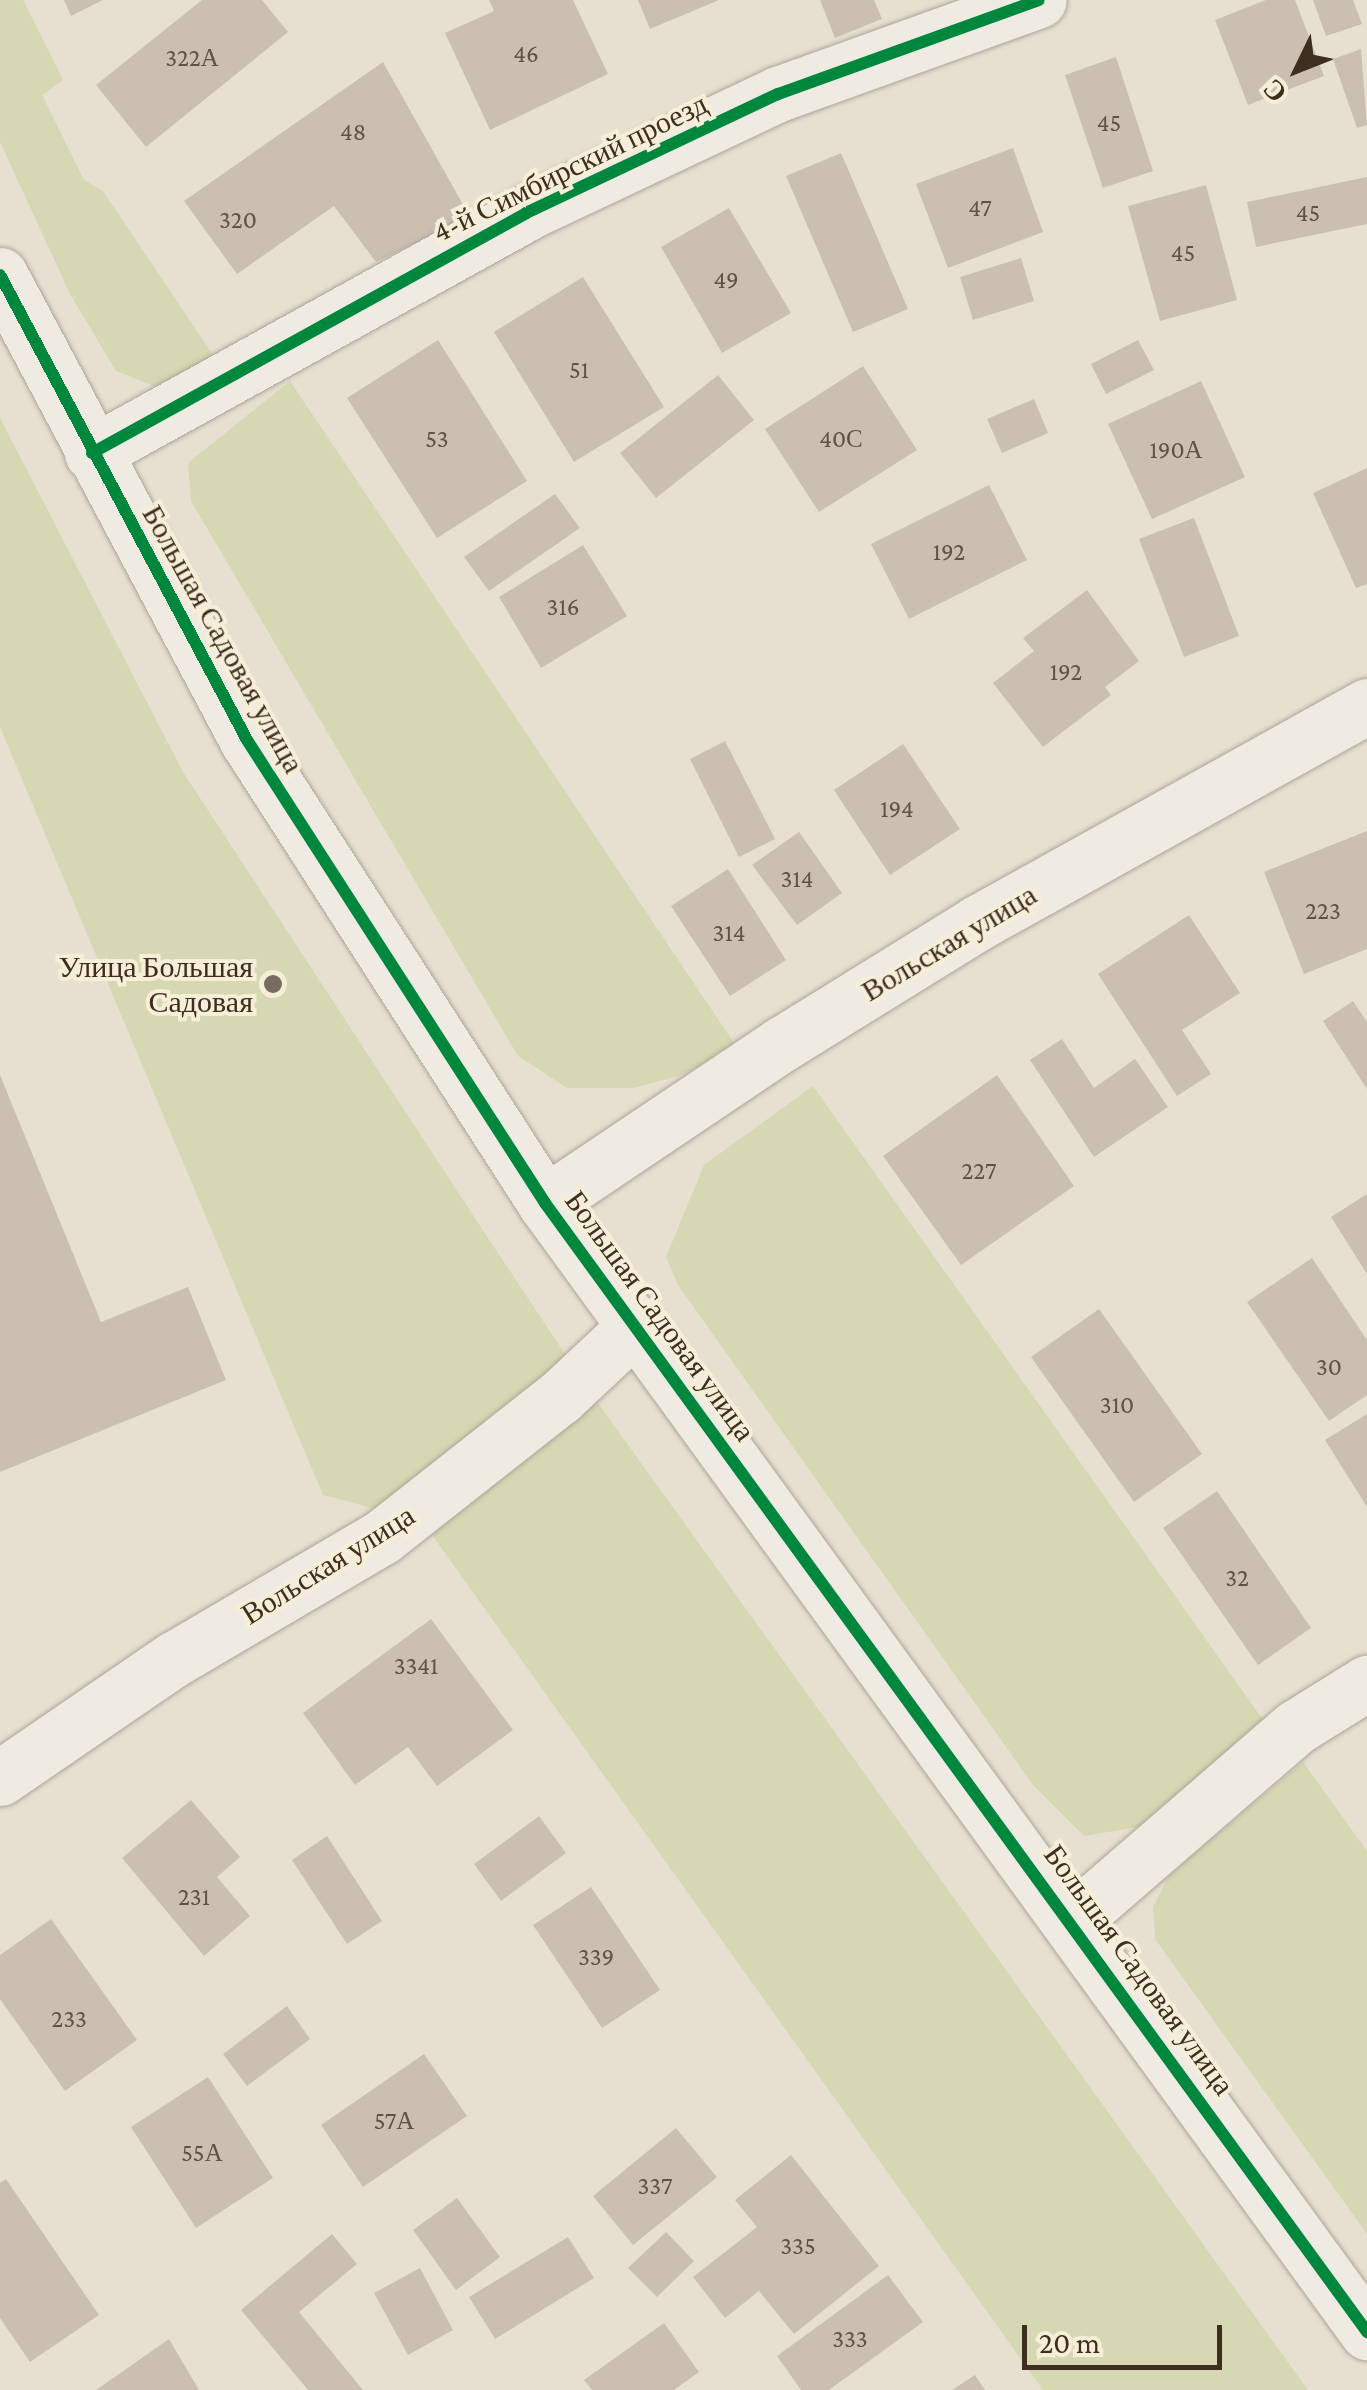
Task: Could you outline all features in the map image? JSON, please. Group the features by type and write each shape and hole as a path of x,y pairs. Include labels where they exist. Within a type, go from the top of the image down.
{"street":[{"name":"4-й Симбирский проезд","path":"92,454 526,213 778,94 1038,0"},
{"name":"Большая Садовая улица","path":"0,275 246,740 546,1203 1073,1920 1367,2332"},
{"name":"Вольская улица","path":"546,1203 782,1044 979,922 1367,706"},
{"name":"Вольская улица","path":"0,1778 174,1660 382,1537 560,1397 636,1326"},
{"path":"1073,1920 1296,1727 1367,1683"}],"green space":[{"path":"0,0 23,0 63,80 42,95 84,180 103,191 215,358 185,380 154,386 116,371 70,294 0,142"},
{"path":"290,381 736,1046 685,1074 634,1088 567,1088 518,1056 191,501 188,463"},
{"path":"0,418 183,772 486,1235 595,1399 1308,2390 1043,2390 422,1521 323,1495 0,727"},
{"path":"813,1086 1266,1724 1150,1825 1084,1836 1033,1785 678,1285 666,1257 704,1165"},
{"path":"1303,1762 1367,1851 1367,2234 1155,1939 1153,1907 1169,1875"}],"building":[{"path":"64,0 103,0 71,16"},
{"path":"202,0 262,0 288,32 146,147 96,85"},
{"path":"489,0 573,0 608,74 490,130 445,33 494,11"},
{"path":"638,0 719,0 650,29"},
{"path":"820,0 874,0 882,19 835,38"},
{"path":"1266,0 1295,0 1324,76 1248,105 1215,20"},
{"path":"1313,0 1353,0 1362,24 1326,36"},
{"path":"1361,49 1367,125 1357,128 1333,59"},
{"path":"1116,57 1153,171 1103,188 1065,75"},
{"path":"383,62 470,217 376,262 334,206 237,274 184,201"},
{"path":"1013,148 1043,232 948,268 916,184"},
{"path":"841,153 908,309 853,332 786,176"},
{"path":"1367,177 1367,224 1256,247 1247,202"},
{"path":"1206,185 1237,300 1160,321 1128,206"},
{"path":"729,208 791,313 722,353 661,247"},
{"path":"1021,258 1034,301 973,320 960,277"},
{"path":"583,277 664,407 574,462 494,332"},
{"path":"438,340 527,481 437,538 347,398"},
{"path":"1138,340 1154,370 1106,394 1091,364"},
{"path":"863,366 917,450 819,512 765,429"},
{"path":"718,375 754,420 656,498 620,453"},
{"path":"1201,381 1245,477 1152,519 1108,424"},
{"path":"1034,399 1048,433 1002,453 987,419"},
{"path":"1367,468 1367,584 1356,588 1313,493"},
{"path":"989,485 1027,560 909,619 871,544"},
{"path":"555,494 580,528 489,591 464,557"},
{"path":"1194,518 1239,636 1184,657 1139,539"},
{"path":"583,545 627,616 541,668 499,597"},
{"path":"1087,590 1139,661 1105,687 1111,695 1043,747 993,683 1034,651 1023,638"},
{"path":"725,741 775,839 739,857 690,759"},
{"path":"903,744 960,829 890,875 834,790"},
{"path":"1367,831 1367,949 1304,974 1264,872"},
{"path":"799,832 842,893 797,925 752,865"},
{"path":"728,869 786,960 730,996 671,906"},
{"path":"1189,915 1240,993 1182,1030 1211,1074 1177,1096 1098,974"},
{"path":"1353,1001 1367,1022 1367,1089 1323,1021"},
{"path":"1062,1039 1094,1088 1135,1059 1168,1107 1094,1157 1030,1060"},
{"path":"0,1075 101,1322 188,1287 226,1380 0,1472"},
{"path":"997,1075 1074,1186 961,1265 883,1156"},
{"path":"1367,1194 1367,1274 1331,1217"},
{"path":"1312,1258 1367,1340 1367,1395 1329,1421 1247,1302"},
{"path":"1099,1309 1202,1454 1134,1502 1031,1357"},
{"path":"1367,1414 1367,1507 1325,1440"},
{"path":"1217,1491 1311,1628 1258,1665 1163,1528"},
{"path":"431,1619 513,1730 437,1786 408,1747 355,1785 303,1713"},
{"path":"191,1800 240,1857 217,1877 250,1916 204,1956 122,1858"},
{"path":"539,1816 566,1853 501,1901 474,1864"},
{"path":"327,1836 382,1921 347,1944 292,1860"},
{"path":"591,1887 660,1990 602,2028 533,1925"},
{"path":"51,1919 137,2040 65,2091 0,1999 0,1955"},
{"path":"287,2006 310,2039 247,2086 223,2054"},
{"path":"424,2054 467,2116 363,2187 321,2125"},
{"path":"208,2077 273,2178 196,2228 131,2127"},
{"path":"676,2128 717,2177 633,2245 593,2196"},
{"path":"791,2155 879,2266 794,2334 759,2291 725,2318 693,2277 757,2227 735,2200"},
{"path":"6,2179 99,2315 30,2362 0,2318 0,2183"},
{"path":"457,2198 500,2257 456,2290 413,2230"},
{"path":"666,2232 694,2261 657,2297 628,2268"},
{"path":"332,2234 357,2264 299,2312 363,2390 308,2390 241,2310"},
{"path":"568,2237 594,2278 495,2339 469,2297"},
{"path":"420,2268 453,2330 408,2355 374,2293"},
{"path":"888,2275 923,2322 829,2390 801,2390 777,2356"},
{"path":"664,2323 699,2372 674,2390 592,2390 584,2380"},
{"path":"169,2339 199,2390 96,2390"},
{"path":"975,2375 985,2390 952,2390"}],"cycle path":[{"path":"92,453 526,213 778,94 1039,0"},
{"path":"0,275 247,740 545,1203 1367,2332"}],"place":[{"name":"Улица Большая Садовая","path":"273,984"}]}
